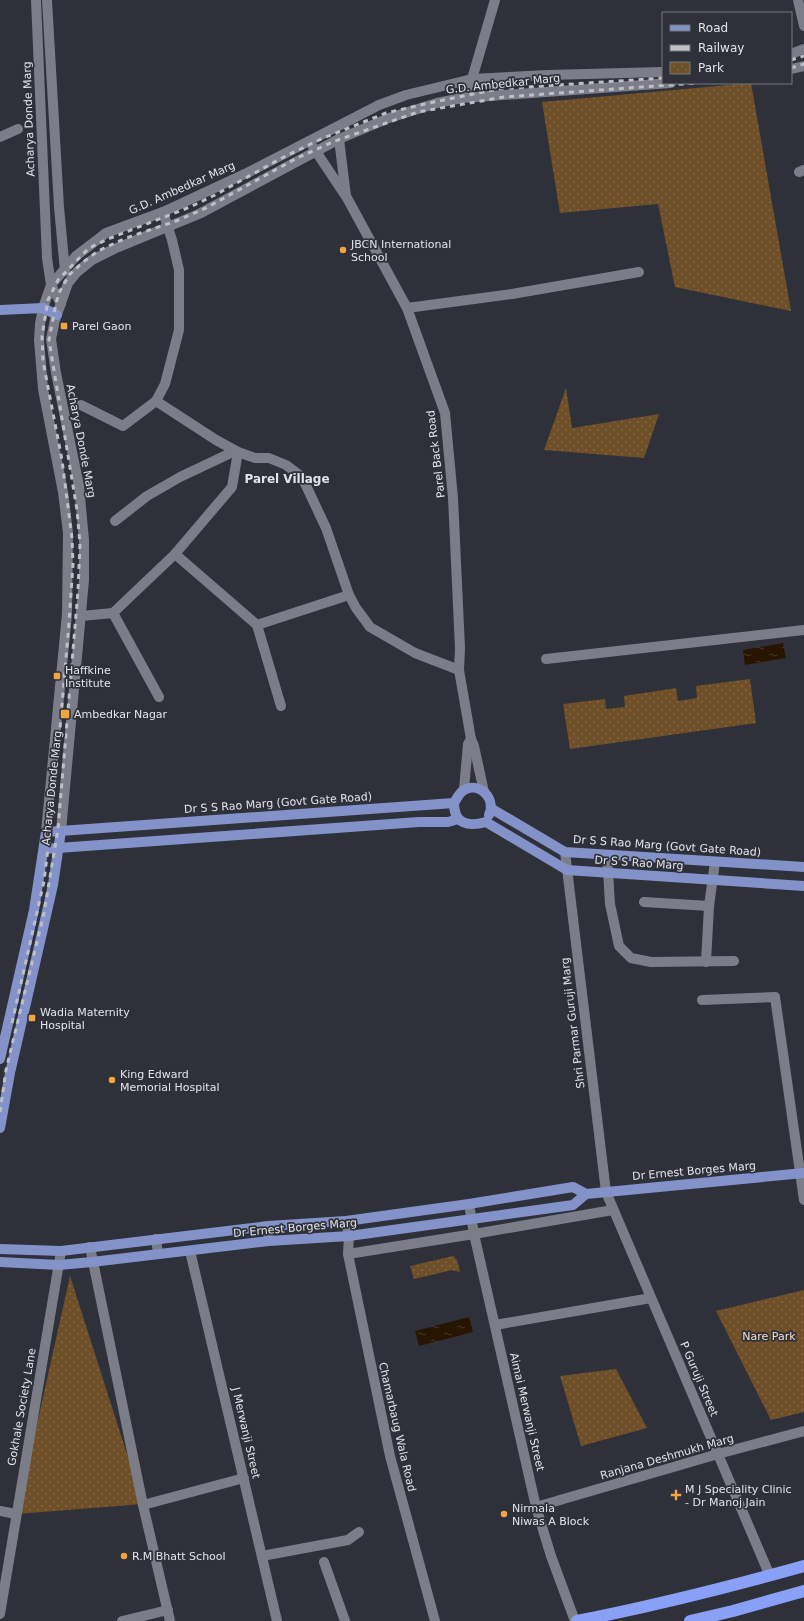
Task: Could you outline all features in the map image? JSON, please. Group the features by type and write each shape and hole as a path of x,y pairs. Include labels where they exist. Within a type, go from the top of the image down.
{"highway":[{"path":"576,1621 628,1611 770,1576 804,1566"},
{"path":"690,1621 714,1618 804,1591"}],"main road":[{"path":"0,310 43,308 57,315"},
{"path":"471,788 484,792 491,800 492,809 486,822 475,825 465,823 458,819 454,812 454,803 458,795 464,789 471,788"},
{"name":"Dr S S Rao Marg (Govt Gate Road)","path":"46,832 454,803"},
{"name":"Dr S S Rao Marg (Govt Gate Road)","path":"492,809 565,852 804,867"},
{"path":"44,849 419,822 448,822 458,819"},
{"name":"Dr S S Rao Marg","path":"486,822 567,870 804,886"},
{"name":"Acharya Donde Marg","path":"0,1128 16,1045 53,885 61,831"},
{"name":"Acharya Donde Marg","path":"0,1059 34,910 46,832"},
{"path":"4,1041 16,1045"},
{"name":"Dr Ernest Borges Marg","path":"0,1249 61,1251 268,1226 346,1221 469,1204 573,1187 586,1194 802,1173"},
{"name":"Dr Ernest Borges Marg","path":"0,1262 59,1265 269,1241 349,1236 573,1205 586,1194"}],"street":[{"name":"Acharya Donde Marg","path":"36,0 43,189 47,258 51,285"},
{"path":"47,0 64,269 68,283"},
{"path":"462,98 472,79 495,0"},
{"path":"798,0 804,26"},
{"path":"792,54 804,49"},
{"path":"792,69 804,66"},
{"name":"G.D. Ambedkar Marg","path":"64,269 76,256 106,233 163,212 251,171 379,105 406,94 472,79 548,75 662,72"},
{"name":"G.D. Ambedkar Marg","path":"259,183 340,140 389,118 437,104 462,98 662,84"},
{"path":"0,137 18,130"},
{"path":"309,140 346,196"},
{"name":"Parel Back Road","path":"340,140 346,196 407,308 445,412 453,498 460,648 458,670 471,739 474,746 484,792"},
{"name":"Acharya Donde Marg","path":"61,831 84,580 84,540 79,486 56,373 52,339 57,315 68,283 77,272 92,260 199,214 259,183"},
{"path":"81,405 123,426 156,401 165,384 179,330 179,270 163,212"},
{"name":"Acharya Donde Marg","path":"46,832 66,614 68,533 44,389 40,324 43,308 51,285 64,269"},
{"path":"407,308 512,294 640,272"},
{"path":"51,285 61,304"},
{"path":"156,401 237,452 255,458 268,458 286,465 302,477 326,528 349,595 356,608 370,627 415,653 458,670"},
{"path":"49,424 66,422"},
{"path":"115,521 147,496 173,481 237,452"},
{"path":"81,616 112,613 175,554 232,487 237,452"},
{"path":"175,554 257,625 282,706"},
{"path":"257,625 349,595"},
{"path":"112,613 159,697"},
{"path":"546,660 804,630"},
{"path":"63,647 77,648"},
{"path":"56,731 70,733"},
{"name":"Parel Back Road","path":"464,789 468,744 471,739"},
{"name":"Shri Parmar Guruji Marg","path":"565,852 606,1192"},
{"path":"607,855 610,904 619,946 631,958 651,962 734,961"},
{"path":"706,962 709,906 715,862"},
{"path":"644,902 709,906"},
{"path":"702,1000 775,997 802,1173 804,1200"},
{"name":"P Guruji Street","path":"606,1192 770,1576"},
{"name":"Aimai Merwanji Street","path":"469,1204 494,1325 536,1507 551,1556 576,1621"},
{"path":"348,1254 613,1210"},
{"name":"Chamarbaug Wala Road","path":"346,1221 349,1236 348,1254 390,1456 435,1621"},
{"path":"268,1226 269,1241"},
{"path":"156,1239 158,1254"},
{"path":"90,1247 170,1621"},
{"name":"Gokhale Society Lane","path":"0,1614 61,1251"},
{"name":"J Merwanji Street","path":"190,1251 278,1621"},
{"path":"494,1325 651,1298"},
{"name":"Ranjana Deshmukh Marg","path":"536,1507 718,1454 804,1431"},
{"path":"144,1505 244,1478"},
{"path":"0,1511 16,1514"},
{"path":"262,1556 348,1540 359,1532"},
{"path":"324,1562 345,1621"},
{"path":"122,1621 168,1610"}],"green space":[{"path":"751,84 791,311 675,287 658,204 560,213 542,102"},
{"path":"566,388 572,428 659,414 644,458 544,450"},
{"path":"750,679 756,723 570,749 563,704 605,699 606,709 625,707 624,696 676,688 678,701 697,698 696,686"},
{"path":"453,1256 457,1260 460,1272 452,1270 414,1279 410,1266"},
{"path":"70,1276 143,1504 17,1514"},
{"name":"Nare Park","path":"804,1290 804,1412 771,1420 716,1311"},
{"path":"616,1369 647,1428 581,1446 560,1376"}],"water":[{"path":"783,643 786,658 745,665 743,650"},
{"path":"469,1317 473,1332 419,1346 415,1331"}],"railway":[{"path":"792,60 804,56"},
{"path":"792,68 804,64"},
{"path":"12,1023 44,881 54,799 73,564 72,538 62,460 43,361 42,336 48,300 58,280 89,248 190,207 321,139 386,113 498,89 662,78"},
{"path":"0,1112 6,1070 44,913 58,829 78,591 80,544 77,510 49,340 56,303 60,291 69,275 98,251 126,238 176,221 206,208 297,158 335,141 418,112 504,97 683,84"}],"place":[{"name":"JBCN International School","path":"343,250"},
{"name":"Parel Gaon","path":"64,326"},
{"name":"Haffkine Institute","path":"57,676"},
{"name":"Ambedkar Nagar","path":"65,714"},
{"name":"Wadia Maternity Hospital","path":"32,1018"},
{"name":"King Edward Memorial Hospital","path":"112,1080"},
{"name":"M J Speciality Clinic - Dr Manoj Jain","path":"676,1495"},
{"name":"Nirmala Niwas A Block","path":"504,1514"},
{"name":"R.M Bhatt School","path":"124,1556"}],"district":[{"name":"Parel Village","path":"287,479"}]}
